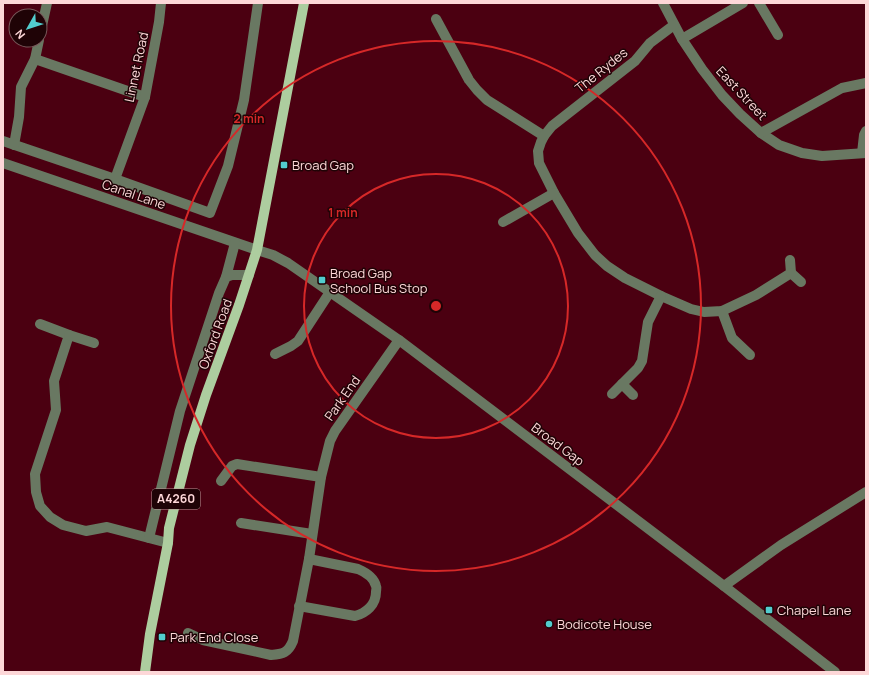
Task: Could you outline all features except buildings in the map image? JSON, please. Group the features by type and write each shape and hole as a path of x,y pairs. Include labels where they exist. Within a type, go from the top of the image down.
{"main road":[{"name":"Oxford Road","path":"145,672 150,634 168,543 169,528 190,445 257,250 304,3"}],"street":[{"name":"Linnet Road","path":"115,179 145,97 159,22 160,3"},
{"path":"3,141 210,213 228,166 244,100 258,3"},
{"name":"East Street","path":"663,3 682,39 702,69 722,95 761,133 779,145 822,156 864,153"},
{"path":"682,39 743,3"},
{"path":"759,3 778,35"},
{"path":"436,19 469,80 477,90 487,100 544,136"},
{"name":"The Rydes","path":"674,25 650,43 635,61 552,126 544,136 538,151 539,162 554,193 578,233 595,255 607,266 625,278 691,310 704,312 722,311 756,295 791,273"},
{"path":"14,145 19,117 21,87 35,59 37,48"},
{"path":"35,59 145,97"},
{"path":"761,133 842,88 866,82"},
{"path":"864,153 864,134 866,131"},
{"name":"Canal Lane","path":"3,162 257,250"},
{"path":"503,222 554,193"},
{"path":"149,538 180,411 226,277 235,243"},
{"name":"Broad Gap","path":"257,250 273,254 288,263 399,340 835,672"},
{"path":"790,260 791,273 802,282"},
{"path":"226,277 232,275 249,275"},
{"path":"275,354 298,341 330,292"},
{"path":"612,394 638,368 642,361 648,322 661,296"},
{"path":"722,311 732,338 750,355"},
{"path":"40,324 69,336 94,343"},
{"path":"69,336 54,381 56,410 35,474 36,492 40,506 50,517 63,526 86,531 107,527 168,543"},
{"name":"Park End","path":"188,632 203,640 271,655 279,655 286,652 291,647 309,559 321,478 330,441 335,431 399,340"},
{"path":"622,384 633,395"},
{"path":"221,481 232,466 237,464 321,478"},
{"path":"724,586 782,545 866,492"},
{"path":"241,523 312,534"},
{"path":"300,606 355,616 368,610 373,604 376,595 376,586 372,578 365,572 358,569 309,559"}],"place":[{"name":"Broad Gap","path":"284,165"},
{"name":"Broad Gap School Bus Stop","path":"322,280"},
{"name":"Chapel Lane","path":"769,610"},
{"name":"Bodicote House","path":"549,624"},
{"name":"Park End Close","path":"162,637"}]}
